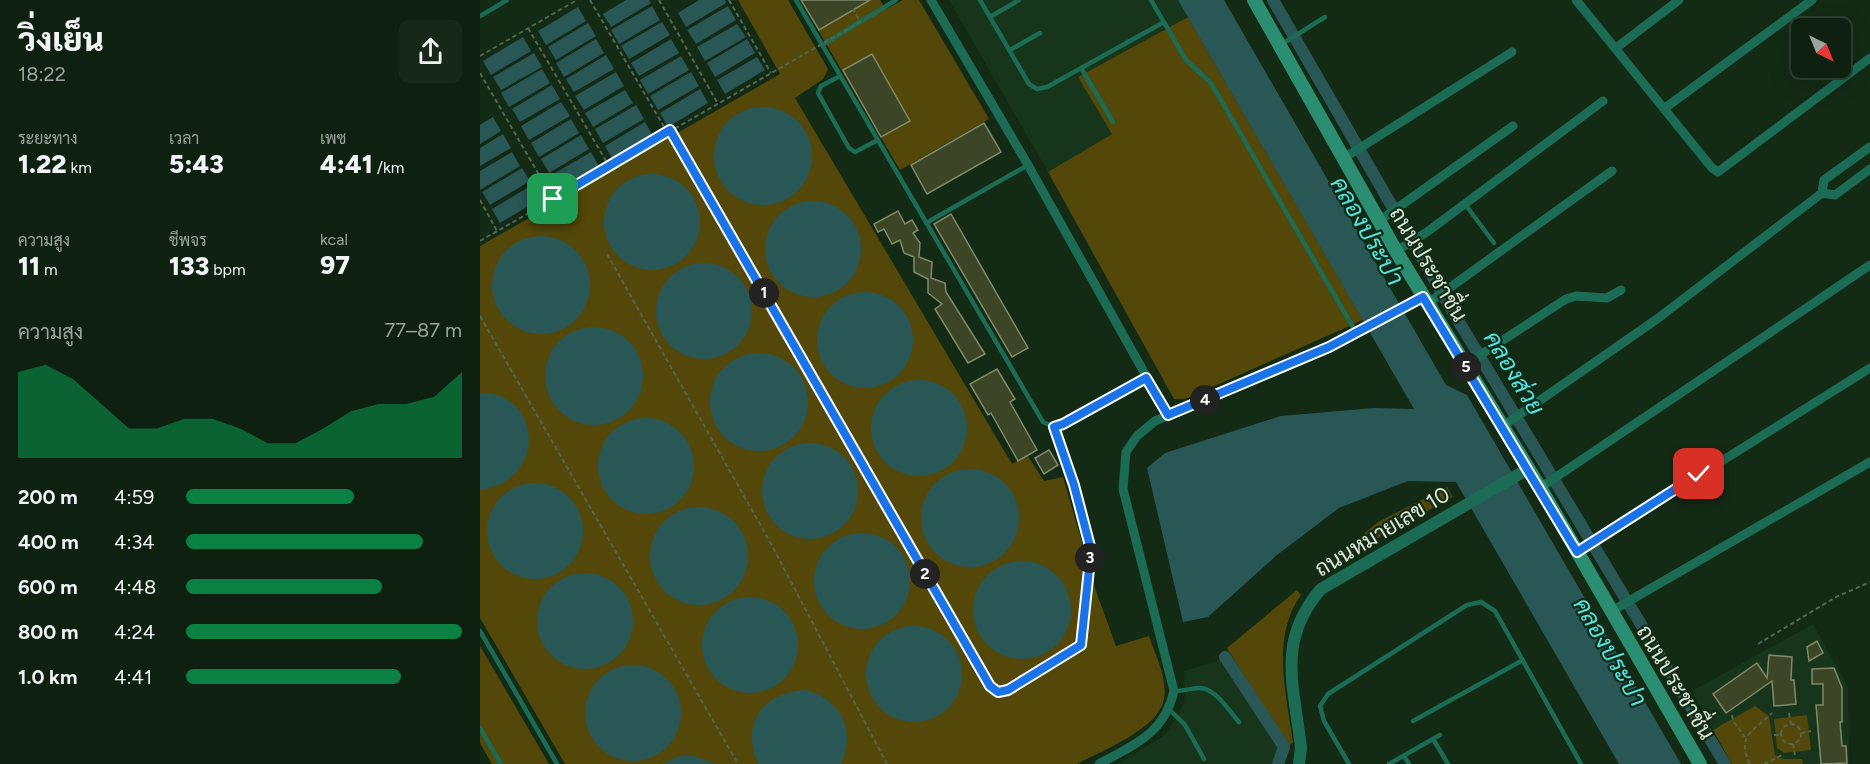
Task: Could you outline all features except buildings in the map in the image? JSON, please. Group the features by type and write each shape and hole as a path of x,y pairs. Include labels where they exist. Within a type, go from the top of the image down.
{"main road":[{"name":"ถนนประชาชื่น","path":"1254,0 1283,43 1349,154 1465,365 1507,423 1523,472 1544,485 1582,548 1700,764"}],"street":[{"path":"931,0 1028,165 1168,415"},
{"path":"1576,0 1712,168 1718,172 1870,58"},
{"path":"1616,48 1679,0"},
{"path":"1665,108 1812,0"},
{"path":"1349,154 1512,52"},
{"path":"1402,247 1427,232 1603,101"},
{"path":"1384,218 1513,126"},
{"path":"1507,423 1657,319 1822,193 1824,180 1870,147"},
{"path":"1822,193 1835,195 1870,170"},
{"path":"1429,300 1453,287 1612,171"},
{"path":"1544,485 1870,265"},
{"path":"1465,365 1566,299 1576,296 1607,298 1621,290"},
{"path":"1105,762 1142,740 1161,725 1169,710 1174,691 1123,489 1126,452 1137,436 1168,415 1361,331"},
{"path":"1582,548 1870,368"},
{"path":"1614,609 1870,462"},
{"name":"ถนนหมายเลข 10","path":"1299,764 1301,748 1291,650 1298,621 1321,588 1523,472"}],"lane":[{"path":"480,16 507,0"},
{"path":"796,0 1043,422 1054,427 1063,424 1146,378"},
{"path":"822,45 896,0"},
{"path":"980,0 1029,84 1037,89 1081,68 1164,22"},
{"path":"990,16 1019,0"},
{"path":"1151,0 1186,60 1211,83 1361,331 1406,306 1429,300"},
{"path":"1283,43 1325,17"},
{"path":"1010,50 1040,33"},
{"path":"1081,68 1113,122"},
{"path":"840,76 821,86 818,93 849,148 856,152 878,140"},
{"path":"926,223 1028,165"},
{"path":"1465,204 1494,243"},
{"path":"1349,764 1324,721 1320,706 1328,694 1467,605 1481,602 1495,611 1581,764"},
{"path":"480,631 557,764"},
{"path":"1413,721 1523,660"},
{"path":"1174,691 1187,691 1200,687 1210,690 1239,722"},
{"path":"1169,710 1185,725 1204,759"},
{"path":"480,728 501,764"},
{"path":"1389,764 1440,735"},
{"path":"1433,739 1448,764"},
{"path":"1404,756 1409,764"}],"path":[{"path":"480,56 577,0"},
{"path":"590,0 669,131 990,686 998,692 1008,690 1081,645 1091,550 1074,485 1054,427"},
{"path":"659,0 718,104"},
{"path":"729,0 771,73"},
{"path":"480,241 860,22 853,9"},
{"path":"528,28 609,166"},
{"path":"480,73 553,199"},
{"path":"480,200 497,231"},
{"path":"607,254 770,542 887,764"},
{"path":"480,316 738,764"},
{"path":"1758,644 1836,597 1870,582"},
{"path":"1789,713 1791,724"},
{"path":"1750,764 1743,745 1745,737 1772,714"},
{"path":"1732,715 1733,722 1745,737"},
{"path":"1781,735 1783,728 1791,724 1798,727 1801,732 1800,739 1793,744"},
{"path":"1801,732 1811,732"},
{"path":"1774,735 1781,735"},
{"path":"1781,735 1786,742 1793,744"},
{"path":"1793,744 1795,754"},
{"path":"1764,764 1782,755"}],"shaded area":[{"path":"738,0 788,0 828,69 823,79 795,98 1012,464 1027,455 1044,481 1063,477 1097,594 1116,646 1149,636 1164,684 1164,699 1160,710 1152,720 1128,738 1077,764 565,764 480,618 480,246 780,74"},
{"path":"870,0 880,0 886,9 903,0 919,0 989,119 900,170 818,30"},
{"path":"949,0 1178,0 1188,17 1079,77 1112,134 1048,172"},
{"path":"1188,17 1363,320 1185,399 1174,399 1048,172 1112,134 1078,77"},
{"path":"1447,487 1453,497 1323,568 1378,522"},
{"path":"1297,590 1301,595 1286,629 1283,648 1285,686 1293,743 1288,746 1227,648"},
{"path":"1813,624 1848,687 1849,764 1732,764 1692,691"},
{"path":"480,646 549,764 492,764 480,743"},
{"path":"1227,648 1288,746 1283,764 1118,764 1166,734 1185,702 1184,671 1217,661"},
{"path":"1755,706 1769,716 1775,755 1783,759 1802,759 1803,764 1732,764 1713,730"},
{"path":"1807,715 1811,750 1784,753 1777,748 1774,719"}],"water":[{"path":"626,0 649,0 651,3 611,27 603,14"},
{"path":"699,0 725,0 726,3 686,27 678,13"},
{"name":"คลองประปา","path":"1178,0 1224,0 1446,385 1467,395 1681,764 1619,764 1456,482 1408,481 1339,508 1277,555 1208,617 1183,622 1147,468 1165,453 1281,416 1374,408 1414,409"},
{"path":"652,6 660,20 619,44 611,30"},
{"path":"728,6 736,20 696,44 687,30"},
{"path":"578,7 586,21 546,45 538,31"},
{"path":"662,22 670,35 629,59 621,46"},
{"path":"588,23 596,36 556,60 548,47"},
{"path":"737,24 746,37 705,61 697,47"},
{"path":"523,37 531,51 491,75 483,61"},
{"path":"596,39 604,53 564,77 556,63"},
{"path":"671,39 679,53 639,76 631,63"},
{"path":"747,39 755,53 715,77 707,63"},
{"path":"534,53 542,67 501,90 493,77"},
{"path":"606,55 614,69 574,92 566,79"},
{"path":"681,56 689,70 648,94 640,80"},
{"path":"757,57 765,70 725,94 717,80"},
{"path":"542,69 550,83 509,107 501,93"},
{"path":"616,72 624,86 584,110 575,96"},
{"path":"691,72 699,86 658,110 650,96"},
{"path":"552,85 560,99 520,122 512,109"},
{"path":"700,89 708,103 668,127 660,113"},
{"path":"625,90 633,103 593,127 585,113"},
{"path":"561,102 570,116 529,140 521,126"},
{"path":"636,105 644,119 603,143 595,129"},
{"path":"763,107 782,111 798,121 808,137 812,156 808,175 798,191 782,201 763,205 744,201 728,191 718,175 714,156 718,137 728,121 744,111"},
{"path":"493,117 501,131 480,144 480,125"},
{"path":"571,119 579,133 539,157 531,143"},
{"path":"645,122 653,136 613,160 605,146"},
{"path":"503,134 511,148 480,166 480,148"},
{"path":"581,135 589,149 549,173 541,159"},
{"path":"512,152 520,166 480,190 480,171"},
{"path":"591,152 599,166 558,190 550,176"},
{"path":"522,168 530,181 490,205 482,192"},
{"path":"652,174 670,177 686,188 697,204 700,222 697,240 686,256 670,267 652,270 634,267 618,256 607,240 604,222 607,204 618,188 634,177"},
{"path":"532,185 540,199 500,223 492,209"},
{"path":"813,201 832,204 847,215 858,230 861,249 858,268 847,283 832,294 813,297 794,294 779,283 768,268 765,249 768,230 779,215 794,204"},
{"path":"541,236 560,240 576,250 586,266 590,285 586,304 576,320 560,330 541,334 522,330 506,320 496,304 492,285 496,266 506,250 522,240"},
{"path":"704,263 722,267 738,277 748,293 752,311 748,329 738,345 722,355 704,359 686,355 670,345 660,329 656,311 660,293 670,277 686,267"},
{"path":"865,292 884,295 899,306 910,321 913,340 910,359 899,374 884,385 865,388 846,385 831,374 820,359 817,340 820,321 831,306 846,295"},
{"path":"594,327 613,331 629,341 639,357 643,376 639,395 629,411 613,421 594,425 575,421 559,411 549,395 545,376 549,357 559,341 575,331"},
{"path":"759,353 778,357 794,367 804,383 808,402 804,421 794,437 778,447 759,451 740,447 724,437 714,421 710,402 714,383 724,367 740,357"},
{"path":"919,380 937,384 953,394 963,410 967,428 963,446 953,462 937,472 919,476 901,472 885,462 875,446 871,428 875,410 885,394 901,384"},
{"path":"480,393 500,396 515,406 525,420 529,437 527,454 518,470 503,483 480,490"},
{"path":"646,418 664,422 680,432 690,448 694,466 690,484 680,500 664,510 646,514 628,510 612,500 602,484 598,466 602,448 612,432 628,422"},
{"path":"810,443 828,447 844,457 854,473 858,491 854,509 844,525 828,535 810,539 792,535 776,525 766,509 762,491 766,473 776,457 792,447"},
{"path":"970,469 989,473 1005,483 1015,499 1019,518 1015,537 1005,553 989,563 970,567 951,563 935,553 925,537 921,518 925,499 935,483 951,473"},
{"path":"535,483 553,486 569,497 580,513 583,531 580,549 569,565 553,576 535,579 517,576 501,565 490,549 487,531 490,513 501,497 517,486"},
{"path":"699,507 718,511 733,522 744,537 748,556 744,575 733,590 718,601 699,605 680,601 665,590 654,575 650,556 654,537 665,522 680,511"},
{"path":"862,533 880,537 896,547 906,563 910,581 906,599 896,615 880,625 862,629 844,625 828,615 818,599 814,581 818,563 828,547 844,537"},
{"path":"1022,561 1041,564 1057,575 1068,591 1071,610 1068,629 1057,645 1041,656 1022,659 1003,656 987,645 976,629 973,610 976,591 987,575 1003,564"},
{"path":"585,573 603,576 619,587 630,603 633,621 630,639 619,655 603,666 585,669 567,666 551,655 540,639 537,621 540,603 551,587 567,576"},
{"path":"741,597 759,597 777,605 790,618 798,636 795,664 777,685 759,693 741,693 723,685 710,672 702,654 702,636 710,618 723,605"},
{"path":"914,626 932,630 948,640 958,656 962,674 958,692 948,708 932,718 914,722 896,718 880,708 870,692 866,674 870,656 880,640 896,630"},
{"path":"633,665 651,668 667,679 678,695 681,713 678,731 667,747 651,758 633,761 615,758 599,747 588,731 585,713 588,695 599,679 615,668"},
{"path":"807,690 829,701 843,718 847,740 841,764 758,764 753,749 752,735 759,712 767,703 778,697"},
{"path":"679,756 695,756 715,764 662,764"}],"waterway":[{"name":"คลองส่วย","path":"1273,0 1453,312 1725,764"},
{"path":"1225,657 1284,747 1278,764"}],"route":[{"path":"553,199 670,130 990,686 998,692 1008,690 1081,645 1091,550 1074,485 1054,427 1146,378 1168,415 1329,347 1423,297 1577,552 1699,474"}]}
